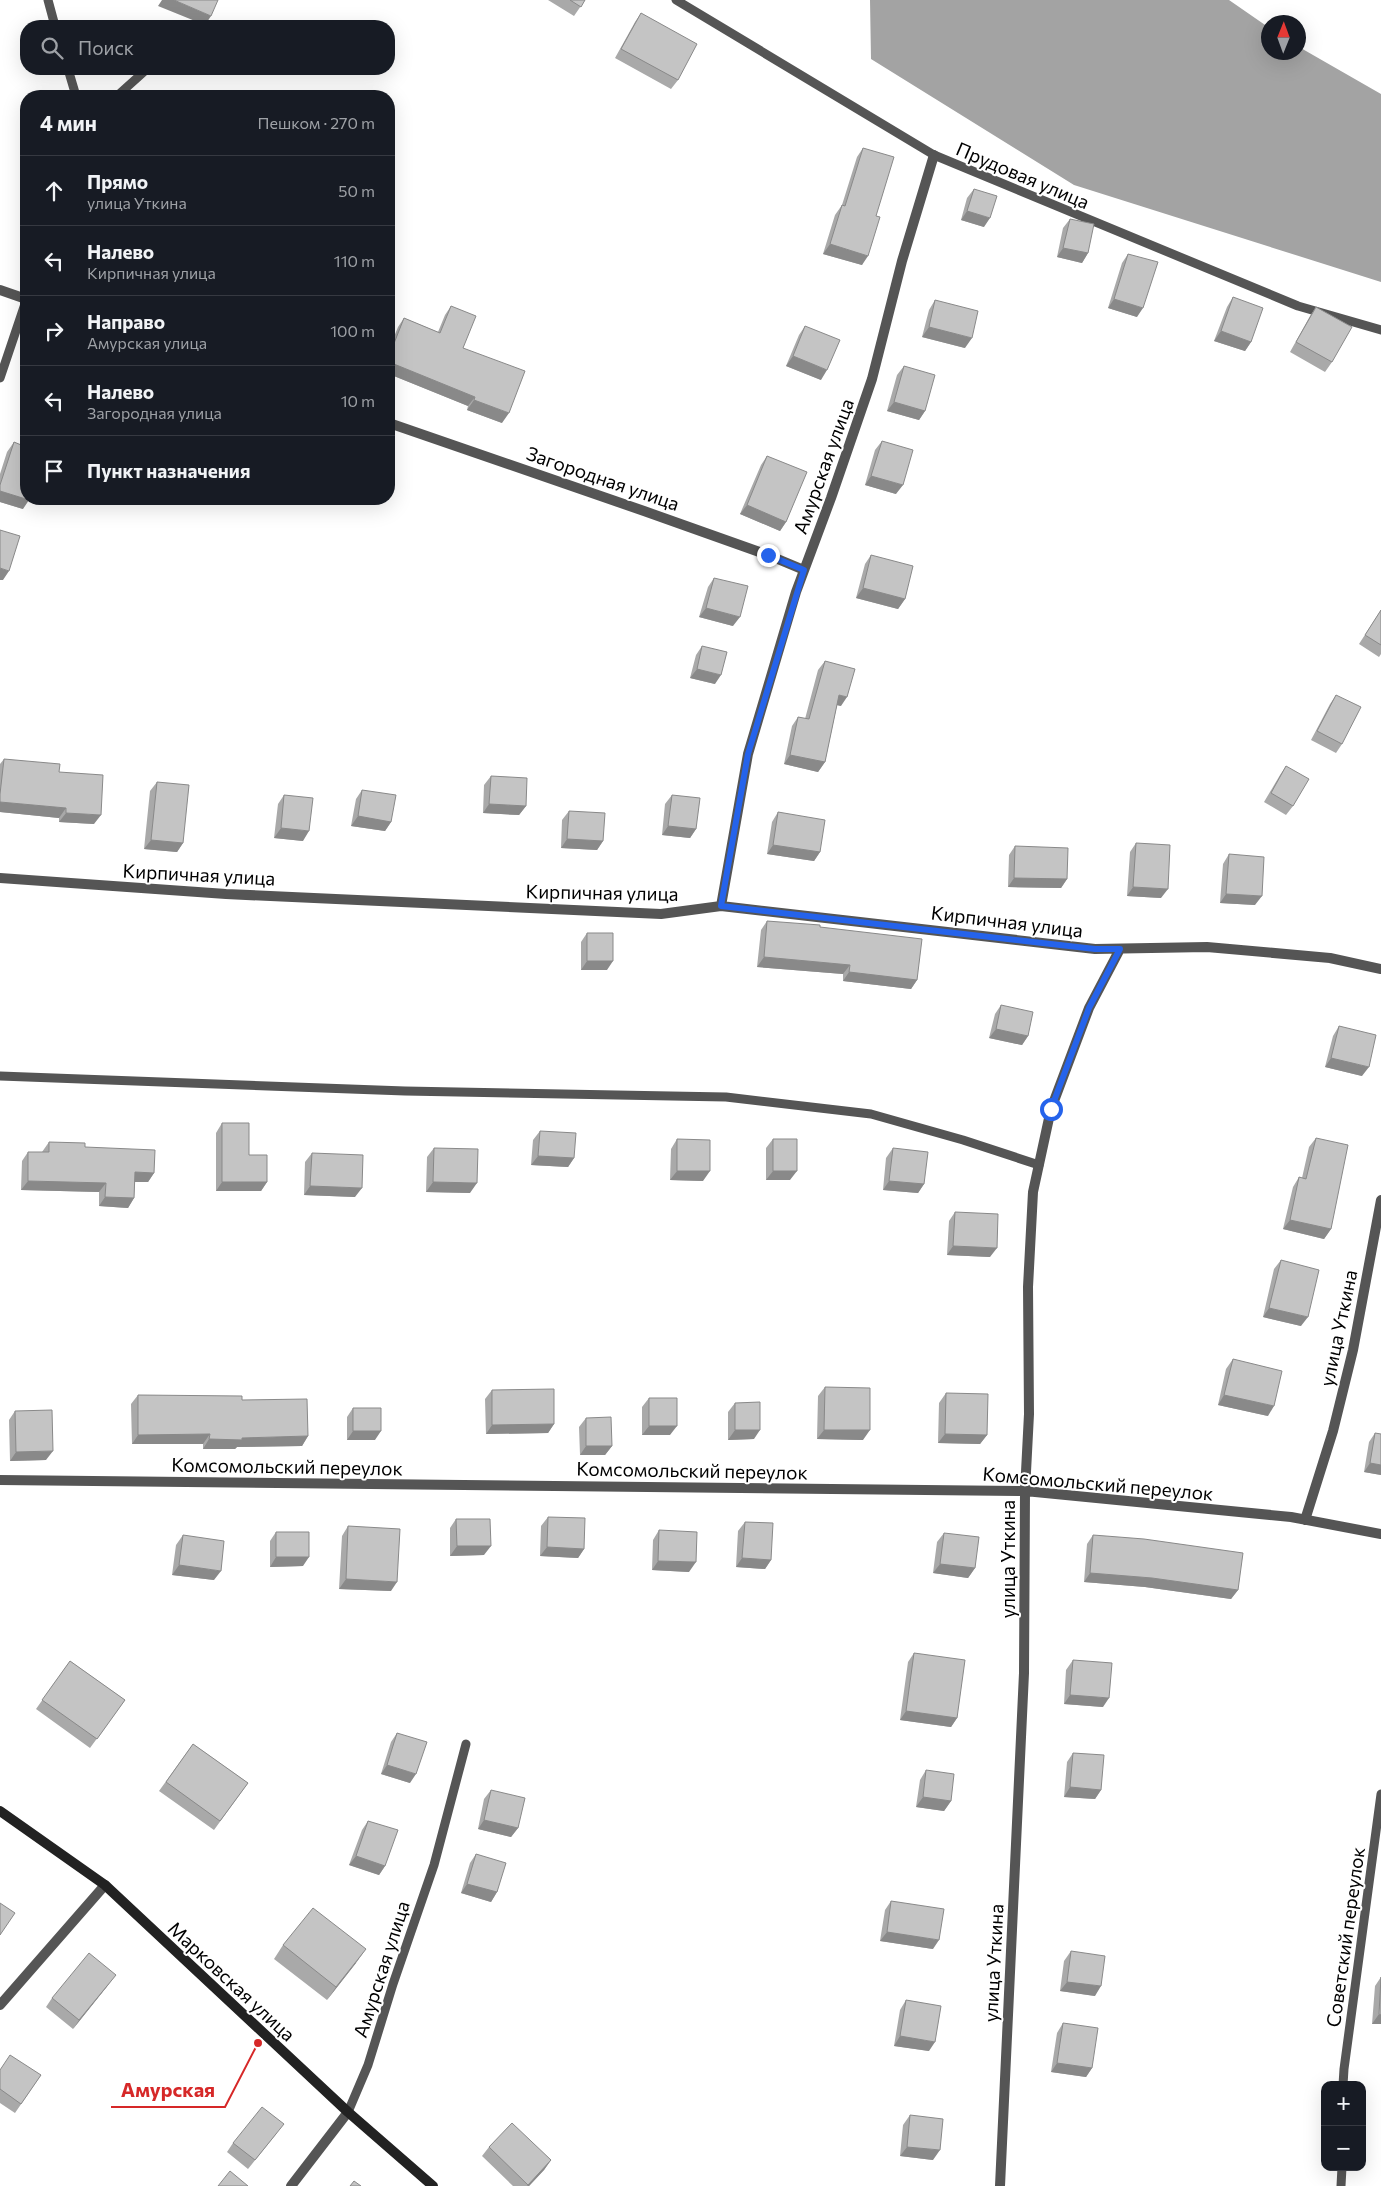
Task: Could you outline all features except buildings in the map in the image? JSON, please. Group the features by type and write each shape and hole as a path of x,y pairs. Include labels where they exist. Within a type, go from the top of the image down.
{"main road":[{"name":"Марковская улица","path":"0,1811 105,1885 348,2112 433,2186"}],"street":[{"name":"Амурская улица","path":"721,906 748,754 804,570 872,379 902,261 934,155"},
{"path":"0,290 20,298"},
{"name":"Загородная улица","path":"395,425 662,517 804,570"},
{"name":"Кирпичная улица","path":"0,878 226,894 661,914 721,906 1095,949 1208,947 1330,958 1381,969"},
{"name":"улица Уткина","path":"1000,2186 1024,1673 1025,1491 1029,1414 1028,1287 1033,1192 1051,1109 1089,1008 1120,949"},
{"name":"улица Уткина","path":"1305,1520 1333,1431 1353,1350 1381,1200"},
{"name":"Комсомольский переулок","path":"0,1480 1025,1491 1305,1520 1381,1534"},
{"path":"0,2005 105,1885"},
{"name":"Амурская улица","path":"291,2186 348,2112"}],"lane":[{"path":"48,0 53,20"},
{"name":"Прудовая улица","path":"676,0 934,155 1298,306 1381,330"},
{"path":"70,75 74,90"},
{"path":"124,90 140,75"},
{"path":"0,378 20,318"},
{"path":"0,1076 405,1092 726,1097 871,1114 963,1140 1039,1165"},
{"name":"Амурская улица","path":"348,2112 368,2065 393,1984 434,1864 466,1744"},
{"name":"Советский переулок","path":"1343,2081 1381,1794"},
{"path":"1341,2186 1342,2171"}],"shaded area":[{"path":"870,0 1229,0 1261,22 1261,60 1306,60 1306,51 1381,94 1381,282 1074,185 871,59"}],"place":[{"name":"Амурская","path":"258,2043"}],"route":[{"path":"768,555 804,570 748,754 721,906 1095,949 1120,949 1089,1008 1051,1109"}]}
